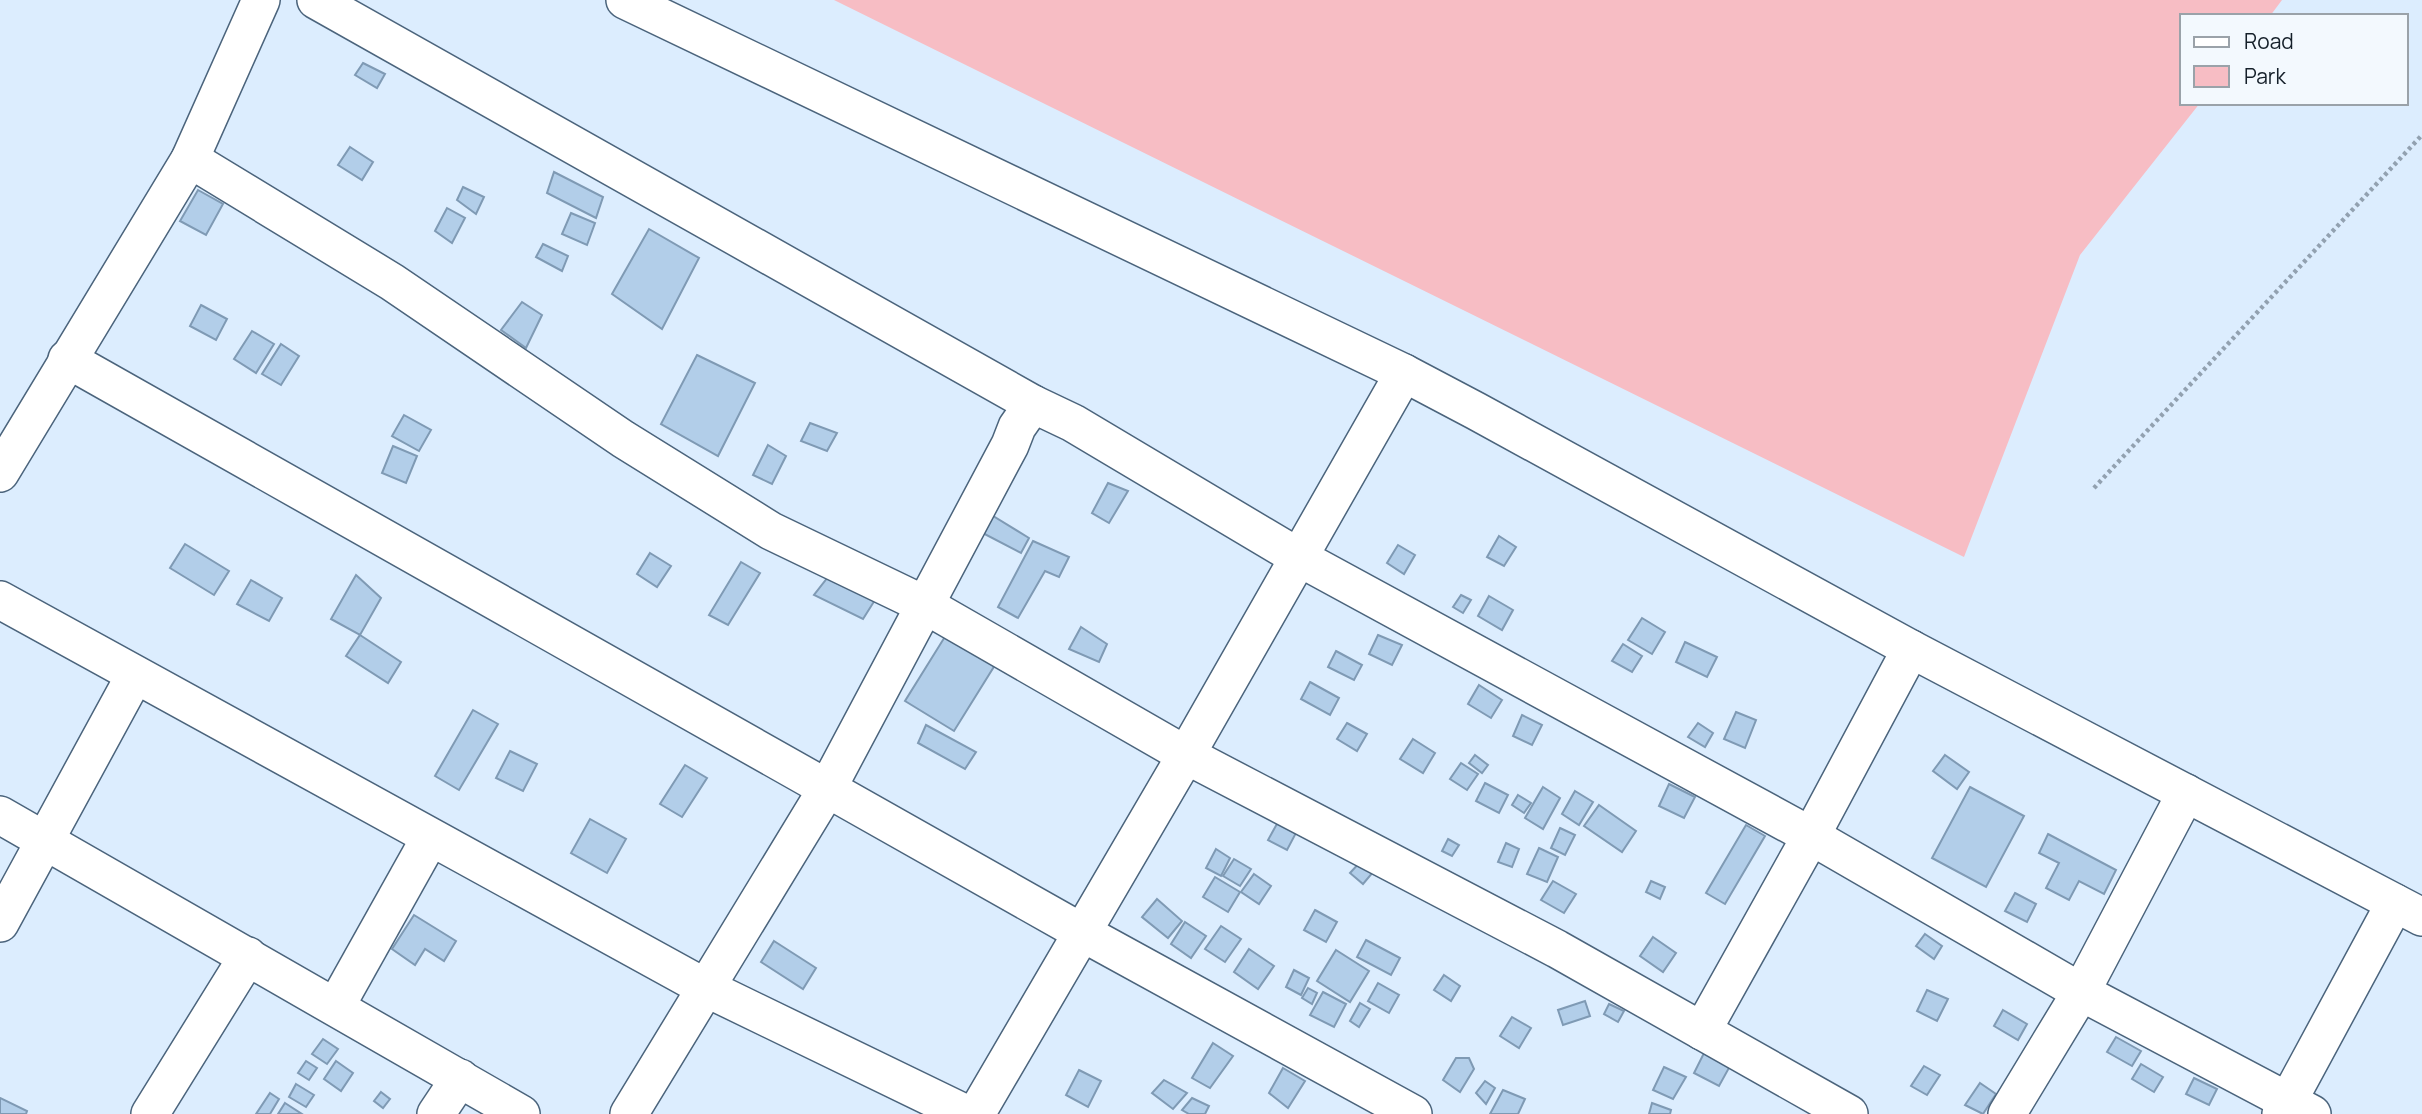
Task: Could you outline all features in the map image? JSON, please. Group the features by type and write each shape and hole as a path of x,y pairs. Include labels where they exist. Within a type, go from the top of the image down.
{"street":[{"path":"0,473 190,159 261,0"},
{"path":"316,0 1033,404 1073,423 1298,557 1811,836 2081,992 2294,1109 2409,910 1911,649 1404,373 625,0"},
{"path":"190,159 392,282 623,439 771,531 925,605 1186,755 1557,949 1849,1114"},
{"path":"67,359 1083,933 1413,1114"},
{"path":"976,1114 1186,755 1404,373"},
{"path":"629,1114 827,789 1010,445 1017,427 1033,404"},
{"path":"0,600 706,988 966,1114"},
{"path":"1702,1031 1911,649"},
{"path":"0,923 135,675"},
{"path":"2007,1114 2081,992 2186,793"},
{"path":"0,815 522,1114"},
{"path":"336,1006 430,838"},
{"path":"150,1114 248,956"},
{"path":"436,1114 460,1078"}],"path":[{"path":"2094,488 2422,135"}],"green space":[{"path":"834,0 2282,0 2272,14 2180,14 2180,105 2198,105 2080,255 1964,557"}],"building":[{"path":"363,63 385,74 377,88 355,75"},
{"path":"350,147 373,162 362,180 338,165"},
{"path":"554,172 603,197 596,218 547,193"},
{"path":"463,187 484,197 476,214 457,200"},
{"path":"198,190 223,204 206,235 180,221"},
{"path":"447,208 465,218 452,243 435,231"},
{"path":"571,213 595,223 587,245 562,234"},
{"path":"649,229 699,258 662,329 612,294"},
{"path":"543,244 568,256 562,271 536,257"},
{"path":"522,302 542,315 526,348 501,330"},
{"path":"201,305 227,319 216,340 190,326"},
{"path":"252,331 274,344 256,373 234,359"},
{"path":"281,344 299,356 281,385 262,374"},
{"path":"697,355 755,383 718,456 661,424"},
{"path":"404,415 431,430 419,451 392,436"},
{"path":"810,423 837,433 827,451 801,441"},
{"path":"768,445 786,456 772,484 753,475"},
{"path":"393,446 417,456 406,483 382,473"},
{"path":"1108,483 1128,491 1109,523 1092,513"},
{"path":"985,511 1029,538 1021,553 975,529"},
{"path":"1499,536 1516,547 1504,566 1487,557"},
{"path":"1033,541 1069,557 1059,577 1045,571 1018,618 998,607"},
{"path":"185,544 229,571 214,595 170,568"},
{"path":"1398,545 1415,555 1404,574 1387,563"},
{"path":"650,553 671,566 657,587 637,574"},
{"path":"741,562 760,573 728,625 709,615"},
{"path":"356,575 381,598 360,635 331,619"},
{"path":"828,577 875,600 863,619 814,595"},
{"path":"251,580 282,598 269,621 237,604"},
{"path":"1461,595 1471,600 1463,613 1453,607"},
{"path":"1489,596 1513,610 1502,630 1478,616"},
{"path":"1642,618 1665,632 1652,654 1628,640"},
{"path":"1081,627 1107,644 1099,662 1069,649"},
{"path":"360,635 401,662 388,683 346,656"},
{"path":"946,635 995,665 954,731 905,701"},
{"path":"1378,635 1402,645 1392,665 1369,654"},
{"path":"1685,642 1717,657 1707,677 1676,662"},
{"path":"1623,644 1642,656 1632,672 1612,661"},
{"path":"1336,651 1362,665 1354,680 1328,667"},
{"path":"1310,682 1339,698 1330,715 1301,699"},
{"path":"1479,685 1502,700 1491,718 1468,704"},
{"path":"473,710 498,724 459,790 435,776"},
{"path":"1736,712 1756,720 1745,748 1724,739"},
{"path":"1522,715 1542,725 1532,745 1513,736"},
{"path":"1347,723 1367,734 1357,751 1337,739"},
{"path":"1698,723 1713,733 1705,747 1688,737"},
{"path":"926,725 976,752 965,769 918,743"},
{"path":"1413,739 1435,753 1423,773 1400,759"},
{"path":"510,751 537,764 523,791 496,778"},
{"path":"1475,755 1488,765 1482,773 1469,763"},
{"path":"1945,755 1969,772 1957,789 1933,771"},
{"path":"1461,763 1478,774 1467,790 1450,779"},
{"path":"685,765 707,778 682,817 660,804"},
{"path":"1485,783 1508,795 1499,813 1476,801"},
{"path":"1669,784 1695,797 1684,818 1659,806"},
{"path":"1543,787 1560,798 1543,829 1525,818"},
{"path":"1970,787 2024,816 1986,887 1932,858"},
{"path":"1575,791 1593,802 1579,825 1562,814"},
{"path":"1518,795 1531,803 1524,813 1512,805"},
{"path":"1599,805 1636,831 1622,852 1584,826"},
{"path":"590,819 626,839 607,873 571,853"},
{"path":"1278,822 1297,831 1287,850 1268,840"},
{"path":"1746,825 1765,836 1725,904 1706,893"},
{"path":"1560,828 1575,835 1565,855 1551,848"},
{"path":"2048,834 2116,870 2104,894 2079,881 2069,900 2046,888 2059,863 2039,853"},
{"path":"1448,839 1459,845 1452,856 1442,851"},
{"path":"1506,843 1519,849 1512,867 1498,862"},
{"path":"1539,848 1558,857 1547,882 1527,874"},
{"path":"1216,849 1230,858 1221,876 1206,868"},
{"path":"1234,859 1251,869 1240,886 1223,876"},
{"path":"1361,861 1374,871 1363,884 1350,873"},
{"path":"1254,874 1271,886 1259,904 1241,892"},
{"path":"1215,877 1240,892 1228,912 1203,897"},
{"path":"1553,881 1576,894 1564,913 1541,900"},
{"path":"1651,881 1665,887 1660,899 1646,892"},
{"path":"2015,893 2036,904 2027,922 2005,911"},
{"path":"1157,899 1182,921 1168,938 1142,917"},
{"path":"1315,910 1337,922 1326,942 1304,930"},
{"path":"414,915 456,941 444,961 425,949 415,965 392,949"},
{"path":"1185,922 1206,936 1191,958 1171,944"},
{"path":"1221,926 1241,939 1225,962 1205,949"},
{"path":"1925,934 1942,946 1934,959 1916,946"},
{"path":"1653,937 1676,953 1663,972 1640,956"},
{"path":"1366,940 1400,958 1391,975 1357,957"},
{"path":"774,941 816,968 803,989 761,962"},
{"path":"1249,949 1274,966 1258,989 1234,972"},
{"path":"1336,950 1369,971 1350,1002 1317,981"},
{"path":"1294,970 1309,978 1301,995 1286,987"},
{"path":"1444,975 1460,986 1451,1001 1434,990"},
{"path":"1378,983 1399,995 1389,1013 1368,1001"},
{"path":"1308,988 1317,993 1312,1004 1302,998"},
{"path":"1927,990 1948,999 1937,1021 1917,1011"},
{"path":"1323,992 1346,1004 1334,1027 1310,1015"},
{"path":"1585,1001 1590,1016 1563,1025 1558,1010"},
{"path":"1360,1003 1370,1009 1359,1027 1350,1021"},
{"path":"1609,1004 1624,1011 1618,1022 1604,1014"},
{"path":"2003,1010 2027,1024 2018,1040 1994,1026"},
{"path":"1512,1017 1531,1028 1519,1048 1500,1036"},
{"path":"2116,1037 2141,1051 2132,1066 2107,1052"},
{"path":"323,1039 338,1049 327,1064 312,1054"},
{"path":"1213,1043 1233,1056 1210,1088 1192,1078"},
{"path":"1704,1053 1730,1066 1719,1086 1694,1073"},
{"path":"1456,1058 1469,1058 1474,1069 1460,1092 1443,1080"},
{"path":"306,1061 317,1068 309,1080 298,1073"},
{"path":"336,1061 353,1073 341,1091 324,1079"},
{"path":"2141,1064 2163,1077 2154,1092 2132,1079"},
{"path":"1924,1066 1940,1075 1927,1095 1911,1086"},
{"path":"1664,1067 1686,1077 1673,1099 1653,1090"},
{"path":"1283,1068 1305,1081 1288,1108 1269,1093"},
{"path":"1079,1070 1101,1081 1088,1107 1066,1095"},
{"path":"2194,1078 2217,1089 2209,1105 2186,1094"},
{"path":"1164,1080 1187,1093 1173,1109 1152,1093"},
{"path":"1485,1081 1495,1088 1486,1104 1476,1093"},
{"path":"1980,1083 1996,1094 1983,1114 1965,1105"},
{"path":"296,1084 314,1095 306,1107 289,1097"},
{"path":"1503,1090 1525,1099 1518,1114 1490,1114"},
{"path":"381,1092 390,1099 383,1108 374,1101"},
{"path":"270,1093 279,1099 270,1114 256,1114"},
{"path":"0,1098 27,1111 26,1114 0,1114"},
{"path":"1192,1098 1209,1106 1205,1114 1189,1114 1182,1110"},
{"path":"285,1103 302,1114 278,1114"},
{"path":"1652,1103 1671,1110 1670,1114 1649,1114"}]}
